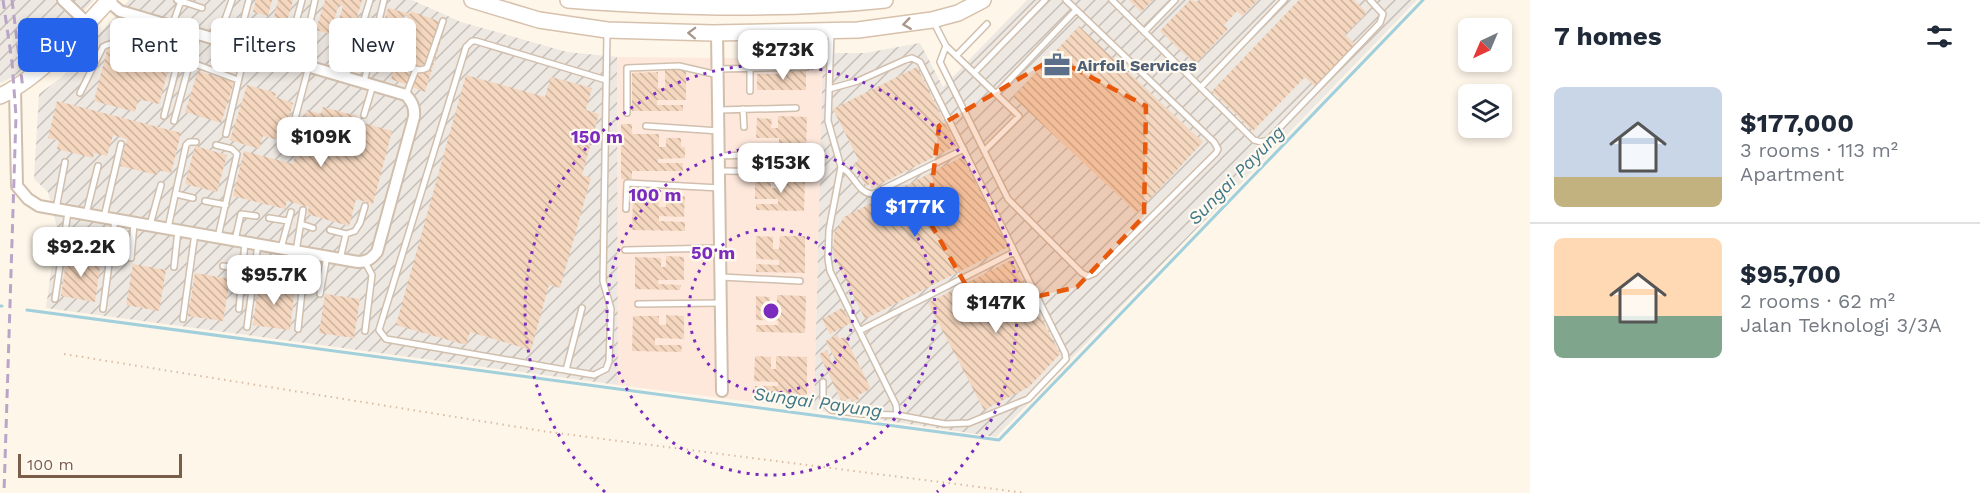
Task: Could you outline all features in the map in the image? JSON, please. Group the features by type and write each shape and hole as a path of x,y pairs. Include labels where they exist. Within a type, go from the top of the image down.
{"street":[{"path":"63,0 82,18"},
{"path":"474,0 539,20 607,30 717,33 858,30 932,20 958,13 983,0"},
{"path":"568,0 712,3 885,0"},
{"path":"92,18 109,1 120,10 146,18"},
{"path":"717,33 722,392"},
{"path":"15,89 18,186 28,199 39,206 365,262 377,252 414,117 414,109 406,95 317,69"},
{"path":"0,96 15,89 37,72"}],"lane":[{"path":"226,18 232,0"},
{"path":"246,18 249,0"},
{"path":"297,18 302,0"},
{"path":"312,18 315,0"},
{"path":"346,77 370,0"},
{"path":"364,116 384,0"},
{"path":"974,73 1045,0"},
{"path":"946,46 940,62 1008,199 1082,273 1088,276 1095,273 1218,149 1214,142 1066,0"},
{"path":"1112,0 1254,140 1261,142 1268,140 1380,23 1383,14 1370,0"},
{"path":"1144,32 1175,0"},
{"path":"1201,87 1284,0"},
{"path":"174,18 179,1 202,8"},
{"path":"996,94 1076,10"},
{"path":"80,93 103,46 109,43 123,45 131,43 136,36 140,16"},
{"path":"932,20 946,46 1019,116 984,151"},
{"path":"416,69 423,70 430,63 443,21"},
{"path":"956,56 987,24"},
{"path":"606,80 476,41 466,47 379,330 386,339 594,375 606,369 609,361 611,309 603,281 607,30"},
{"path":"831,32 828,120 841,167 829,230 830,271 896,405 897,415"},
{"path":"822,381 823,398 831,410 897,415 945,424 969,423 1028,399 1065,359 1065,353 964,149 917,60 905,60 858,81 829,89"},
{"path":"199,65 238,80"},
{"path":"627,113 627,68 679,66 718,72 750,68 807,67"},
{"path":"750,68 750,91"},
{"path":"164,116 175,72"},
{"path":"174,122 187,72"},
{"path":"226,134 239,72"},
{"path":"288,145 304,72"},
{"path":"406,95 415,72"},
{"path":"719,110 796,108"},
{"path":"743,109 744,127"},
{"path":"646,126 719,131"},
{"path":"174,267 173,229 176,194 186,145 189,142 196,142"},
{"path":"103,309 109,218 121,144"},
{"path":"216,145 232,149 237,154 219,237"},
{"path":"841,167 850,173 863,191 873,194 964,149"},
{"path":"719,156 749,155"},
{"path":"56,208 65,162"},
{"path":"86,214 99,166"},
{"path":"719,171 802,172"},
{"path":"626,209 627,183 720,188"},
{"path":"150,225 161,185"},
{"path":"176,194 193,198"},
{"path":"205,201 226,205"},
{"path":"330,230 346,234 352,233 358,228 365,206"},
{"path":"297,329 303,210"},
{"path":"55,299 69,211"},
{"path":"281,248 291,212"},
{"path":"239,309 243,269 240,241 241,214 256,216"},
{"path":"269,218 288,221"},
{"path":"131,258 134,222"},
{"path":"301,224 313,228"},
{"path":"183,319 195,233"},
{"path":"340,259 346,234"},
{"path":"247,327 258,244"},
{"path":"625,250 720,248"},
{"path":"861,330 1014,252"},
{"path":"320,294 327,256"},
{"path":"365,262 372,275 365,331"},
{"path":"223,266 243,269"},
{"path":"255,272 274,275"},
{"path":"721,278 800,281"},
{"path":"638,304 721,303"},
{"path":"566,370 582,308"}],"path":[{"path":"64,354 549,432 1026,493"}],"highlighted area":[{"path":"1054,58 1146,106 1144,216 1077,287 980,310 928,219 939,126"}],"shaded area":[{"path":"0,0 94,0 78,18 18,18 18,72 23,72 0,83"},
{"path":"129,0 412,0 461,22 567,52 617,57 618,385 46,308 57,227 48,192 34,179 39,94 66,72 98,72 98,36 110,22 110,72 199,72 199,18 113,18"},
{"path":"1027,0 1417,0 996,437 814,410 823,53 865,53 920,43 943,87"},
{"path":"617,57 823,59 814,410 618,385"}],"building":[{"path":"256,0 272,0 268,16 253,12"},
{"path":"278,0 293,0 288,18 274,17"},
{"path":"325,0 362,0 357,18 339,18 343,6 339,4 335,18 329,18 329,34 317,30"},
{"path":"1129,0 1153,0 1141,12"},
{"path":"1190,0 1198,2 1200,0 1258,0 1242,16 1237,11 1224,25 1228,29 1195,64 1160,31"},
{"path":"1299,0 1354,0 1367,13 1345,35 1356,45 1315,87 1305,77 1253,131 1212,91"},
{"path":"388,8 410,14 411,11 446,24 425,92 391,79 393,72 416,72 416,18 408,18 404,15 403,18 385,18"},
{"path":"1079,26 1203,142 1137,213 1013,97"},
{"path":"108,46 110,47 110,72 168,72 159,104 138,99 135,112 94,101"},
{"path":"917,67 956,146 872,188 870,184 866,186 854,163 859,161 833,109"},
{"path":"665,70 686,70 686,100 657,100 657,105 683,105 683,111 632,111 632,73 658,72 658,88 665,88"},
{"path":"778,70 806,70 806,90 757,90 757,74 778,74"},
{"path":"198,72 234,82 221,123 185,112"},
{"path":"466,75 545,97 551,77 592,88 586,110 599,114 582,175 591,178 560,288 549,285 531,350 470,332 466,345 396,325"},
{"path":"247,85 276,93 275,97 293,103 282,141 263,136 259,149 230,140"},
{"path":"57,101 181,133 171,173 158,170 157,175 120,166 127,139 113,135 107,156 94,153 93,158 57,149 59,141 48,138"},
{"path":"323,107 357,116 356,121 392,131 373,204 356,199 349,226 307,214 309,207 287,201 285,209 233,196 244,151 293,164 307,110 321,114"},
{"path":"778,116 807,117 806,152 756,151 756,143 779,143 779,138 756,138 757,118 772,119 771,128 778,128"},
{"path":"621,124 632,124 632,134 659,134 659,147 666,147 666,138 681,138 681,147 685,147 685,158 658,159 658,163 683,163 683,171 632,171 632,179 621,179"},
{"path":"195,146 227,155 217,192 185,184"},
{"path":"962,157 1008,247 865,319 833,255 834,234 844,217"},
{"path":"755,177 771,177 771,188 779,188 779,177 805,177 804,211 756,210 756,204 778,204 778,199 755,199"},
{"path":"633,194 659,195 659,207 666,207 666,196 685,196 684,217 659,216 659,221 685,222 685,231 632,230"},
{"path":"756,236 773,237 773,249 779,249 780,236 805,236 805,273 756,272 756,264 779,265 779,260 756,259"},
{"path":"67,255 101,260 95,302 61,296"},
{"path":"666,256 684,257 684,280 658,280 658,284 681,285 680,290 635,289 635,257 661,258 661,267 666,267"},
{"path":"1011,260 1060,354 1029,387 984,410 928,303"},
{"path":"133,264 166,270 159,311 126,305"},
{"path":"195,273 230,279 223,321 188,316"},
{"path":"259,282 295,287 290,330 253,325"},
{"path":"325,294 360,299 354,338 319,333"},
{"path":"777,295 806,296 805,333 756,332 756,325 778,325 778,321 756,320 756,296 770,297 770,310 777,310"},
{"path":"842,308 851,323 830,334 822,319"},
{"path":"666,315 684,316 684,339 655,338 655,345 682,345 681,352 632,351 633,316 659,316 659,325 666,325"},
{"path":"837,334 839,339 845,337 871,389 858,395 859,399 852,402 850,398 842,402 819,354 827,350 832,363 836,361 826,341"},
{"path":"755,356 771,357 771,369 776,369 776,356 807,357 807,395 755,394 755,386 778,386 778,382 754,381"}],"waterway":[{"name":"Sungai Payung","path":"27,310 999,440 1423,0"}],"railway":[{"path":"3,0 12,62 16,116 4,493"},
{"path":"12,0 23,89"}],"place":[{"name":"Airfoil Services","path":"1057,65"}]}
